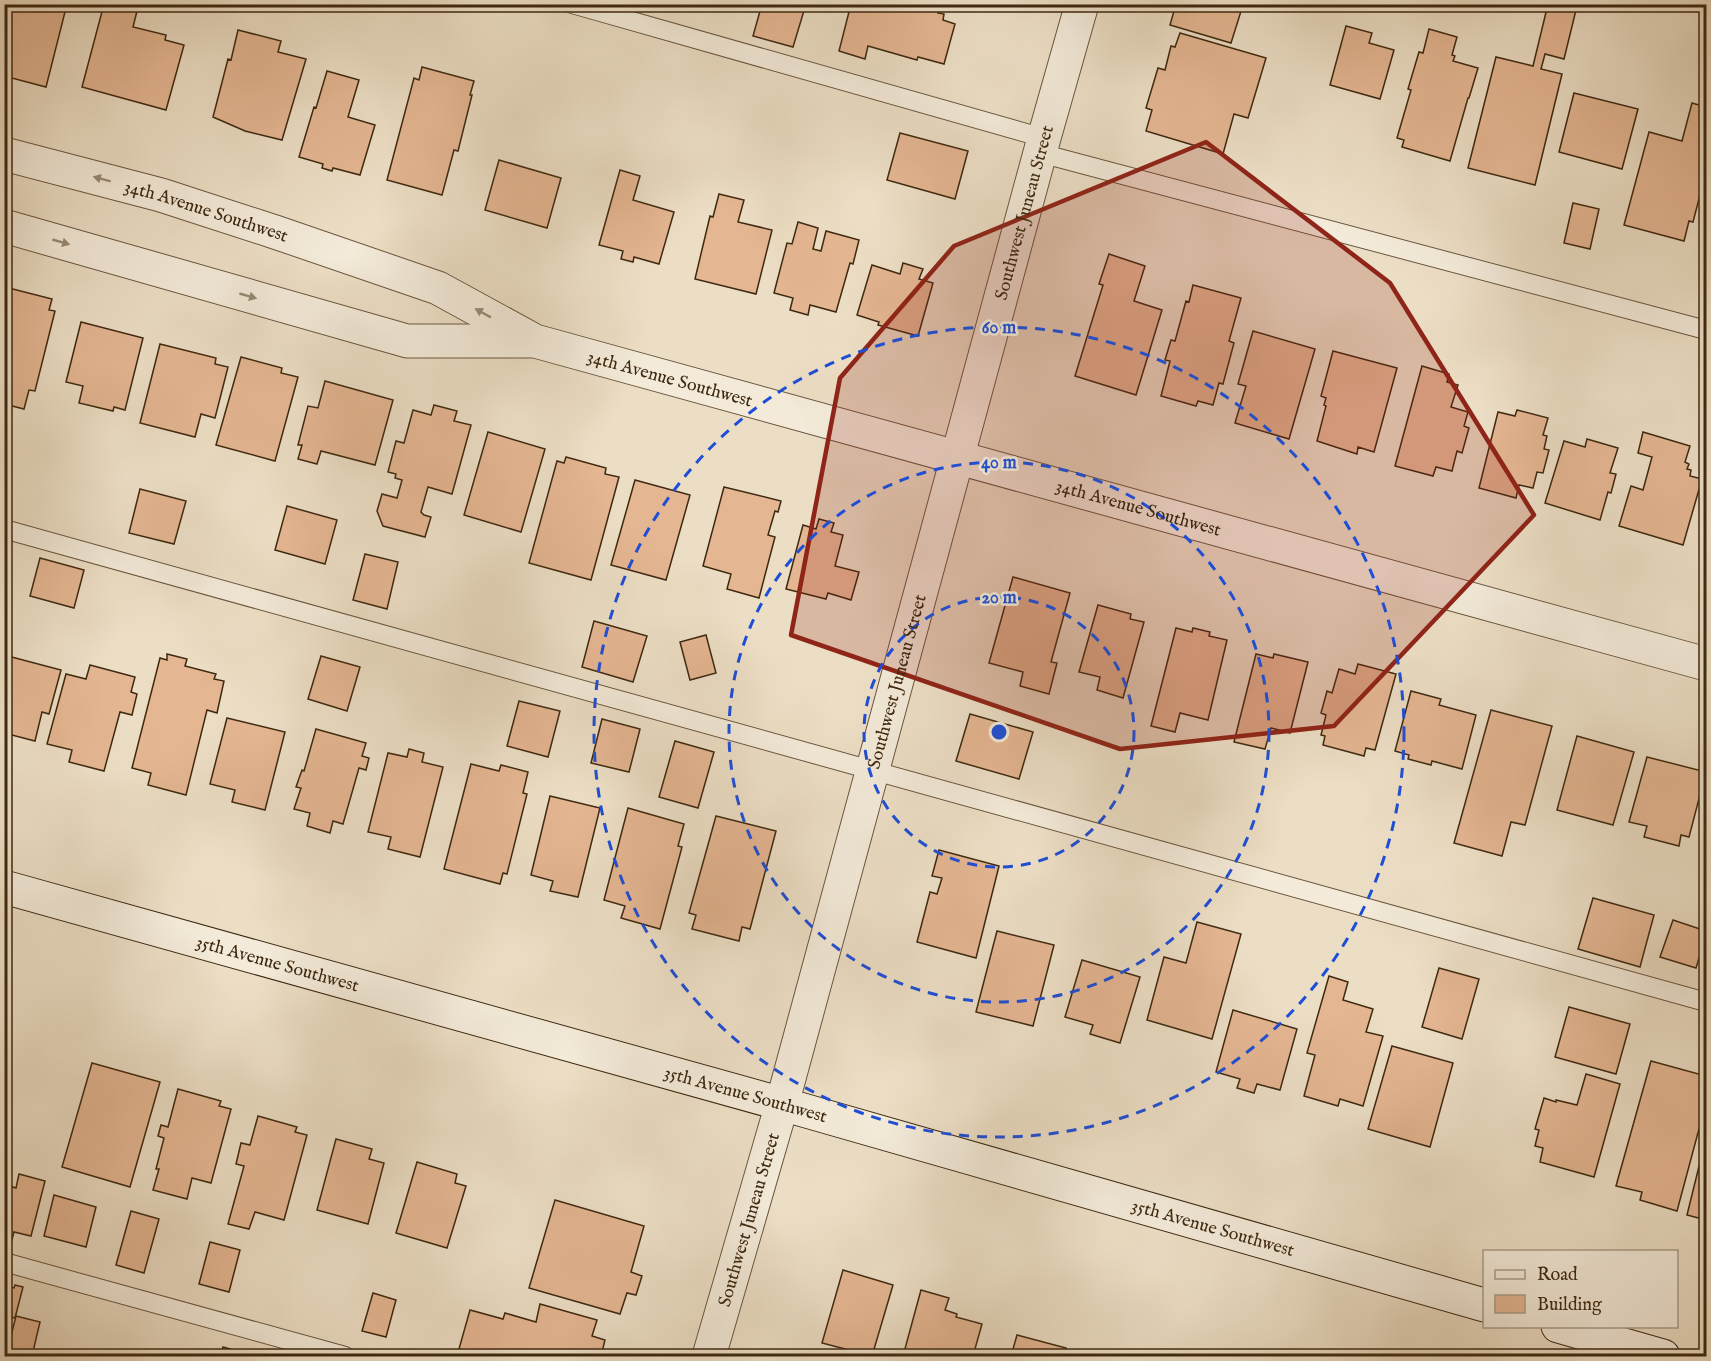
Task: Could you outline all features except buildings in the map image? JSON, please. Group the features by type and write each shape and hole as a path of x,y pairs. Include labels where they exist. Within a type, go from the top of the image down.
{"street":[{"name":"Southwest Juneau Street","path":"709,1356 782,1104 871,770 1082,4"},
{"name":"34th Avenue Southwest","path":"4,154 161,195 438,288 535,341 1707,664"},
{"name":"34th Avenue Southwest","path":"4,226 406,341 535,341"},
{"name":"35th Avenue Southwest","path":"4,887 782,1104 1483,1304"},
{"path":"1565,1328 1663,1356"}],"lane":[{"path":"572,4 1042,146 1707,330"},
{"path":"4,529 1707,1002"},
{"path":"4,1262 345,1356"}],"highlighted area":[{"path":"1206,142 1390,283 1534,515 1334,726 1120,749 791,635 840,378 954,246"}]}
